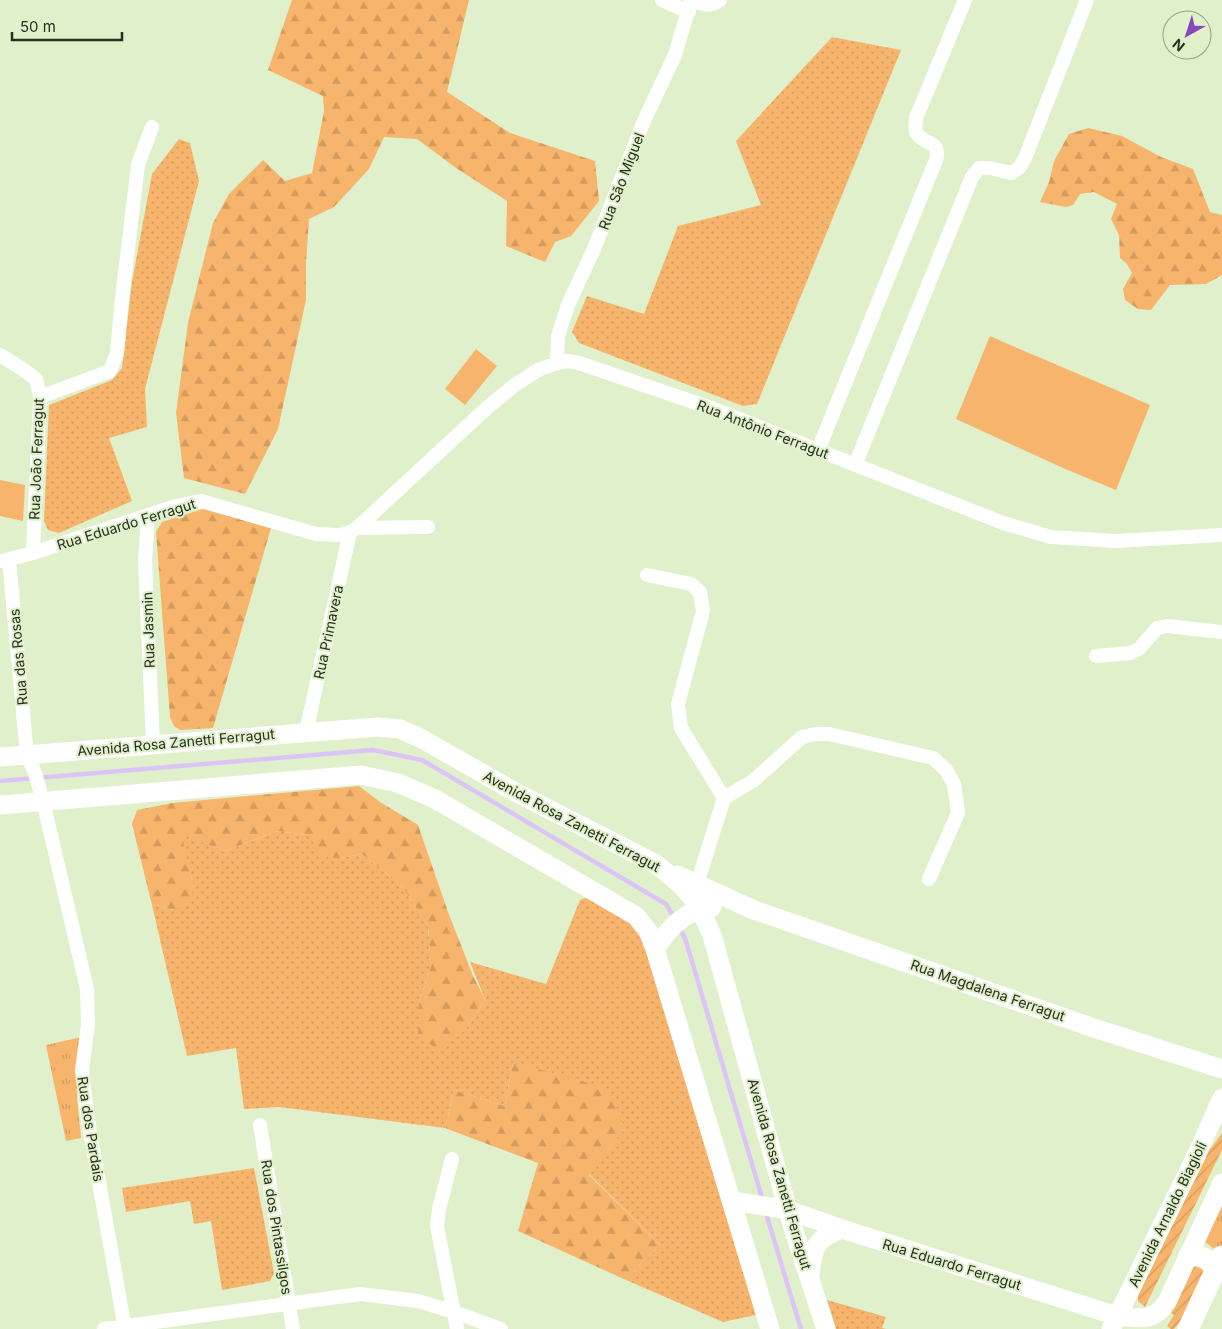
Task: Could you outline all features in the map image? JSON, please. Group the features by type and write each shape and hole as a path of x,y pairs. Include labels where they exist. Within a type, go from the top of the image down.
{"main road":[{"name":"Avenida Rosa Zanetti Ferragut","path":"0,757 306,732 378,727 400,729 422,739 517,793 654,863 674,878 692,896 700,908 712,935 726,980 788,1210 826,1329"},
{"path":"0,805 361,775 398,783 435,799 636,916 648,931 655,948 733,1201 770,1329"},
{"name":"Rua Magdalena Ferragut","path":"654,863 754,910 1091,1027 1222,1069"},
{"name":"Rua Magdalena Ferragut","path":"700,908 724,906 754,910"},
{"path":"655,948 682,917 700,908"},
{"name":"Avenida Arnaldo Biagioli","path":"1114,1322 1220,1105"},
{"path":"1188,1329 1219,1262 1211,1262 1201,1256 1189,1255 1222,1183"},
{"name":"Rua Eduardo Ferragut","path":"733,1201 788,1210 1114,1322 1145,1318 1160,1312 1189,1255"},
{"path":"810,1276 814,1250 824,1236 842,1229"}],"street":[{"path":"662,0 706,5 713,5 720,0"},
{"path":"818,450 936,160 937,147 917,134 915,129 916,118 966,0"},
{"path":"855,465 972,177 979,168 990,168 1011,173 1019,168 1025,158 1087,0"},
{"name":"Rua São Miguel","path":"558,363 558,336 568,305 594,249 643,123 675,56 690,4"},
{"path":"40,397 110,371 117,353 138,165 152,127"},
{"name":"Rua João Ferragut","path":"0,355 36,379 40,397 33,552"},
{"name":"Rua Antônio Ferragut","path":"354,530 489,406 540,369 568,361 589,366 711,408 1003,523 1051,536 1116,541 1222,534"},
{"name":"Rua Eduardo Ferragut","path":"4,560 176,506 201,501 316,534 338,535 354,530 428,526"},
{"name":"Rua Jasmin","path":"148,516 145,560 153,744"},
{"name":"Rua Primavera","path":"306,732 354,530"},
{"name":"Rua das Rosas","path":"4,560 27,754"},
{"path":"647,575 692,584 700,592 703,611 678,704 681,728 724,798"},
{"path":"1096,656 1131,653 1140,648 1157,628 1167,626 1222,632"},
{"path":"700,908 697,884 724,798 753,781 802,738 815,734 829,734 933,758 946,770 954,784 958,813 929,879"},
{"name":"Rua dos Pardais","path":"27,754 43,801 87,990 88,1025 82,1070 90,1130 125,1327"},
{"name":"Rua dos Pintassilgos","path":"260,1126 293,1329"},
{"path":"452,1158 439,1209 437,1226 457,1329"},
{"path":"104,1329 360,1294 418,1302 454,1312 501,1329"}],"green space":[{"path":"292,0 469,0 447,92 510,133 595,161 599,201 571,236 555,242 545,262 506,246 507,201 456,168 417,139 384,137 369,169 334,207 309,219 306,300 278,429 245,494 184,478 176,413 188,323 213,223 229,194 263,160 285,181 312,173 324,111 323,96 268,70"},
{"path":"832,37 901,50 757,404 743,406 579,343 572,332 587,296 644,314 678,226 761,205 736,141"},
{"path":"1088,128 1122,136 1161,157 1193,169 1210,212 1222,215 1222,275 1206,284 1170,285 1151,310 1138,309 1125,300 1123,289 1132,273 1127,264 1120,258 1119,235 1111,219 1117,204 1094,192 1080,194 1073,205 1066,207 1040,202 1049,182 1054,161 1069,134"},
{"path":"179,139 190,143 199,181 145,389 147,427 109,438 132,501 59,533 48,530 44,521 49,405 112,380 122,368 132,282 152,174"},
{"path":"990,336 1150,405 1116,490 956,419"},
{"path":"476,349 497,366 465,405 445,389"},
{"path":"0,480 25,485 23,521 0,516"},
{"path":"206,508 271,528 213,728 180,730 174,726 170,717 156,532 162,522"},
{"path":"359,786 380,802 418,825 448,912 473,976 485,999 466,1028 454,1040 438,1050 418,1035 419,1003 431,966 428,925 401,885 362,854 341,858 323,857 308,835 277,831 225,851 181,834 194,888 190,903 174,910 152,905 132,824 137,810 172,803"},
{"path":"277,831 308,835 341,858 362,854 401,885 428,925 431,966 419,1003 438,1049 454,1039 466,1028 485,999 470,962 546,984 580,900 589,897 630,923 642,938 756,1315 723,1322 626,1280 660,1245 589,1174 625,1128 513,1062 505,1106 454,1090 445,1128 279,1107 244,1109 236,1048 187,1056 152,905 174,910 194,888 180,833 225,851"},
{"path":"82,1037 77,1097 81,1138 66,1141 46,1045"},
{"path":"513,1062 607,1088 625,1128 589,1175 660,1245 626,1280 518,1231 538,1163 445,1128 454,1090 505,1106"},
{"path":"1222,1133 1222,1150 1145,1307 1138,1301 1138,1293 1207,1147 1211,1148"},
{"path":"254,1168 274,1273 270,1281 222,1290 211,1221 194,1224 190,1201 126,1212 122,1188"},
{"path":"1222,1204 1222,1246 1213,1248 1205,1242 1206,1237"},
{"path":"1196,1264 1205,1272 1182,1320 1174,1329 1171,1329 1167,1326 1174,1315 1170,1312 1189,1271"},
{"path":"827,1300 886,1317 882,1328 886,1329 836,1329"}],"waterway":[{"path":"0,781 373,750 422,760 666,904 675,919"},
{"path":"678,926 685,938 763,1201"},
{"path":"765,1210 801,1329"}]}
